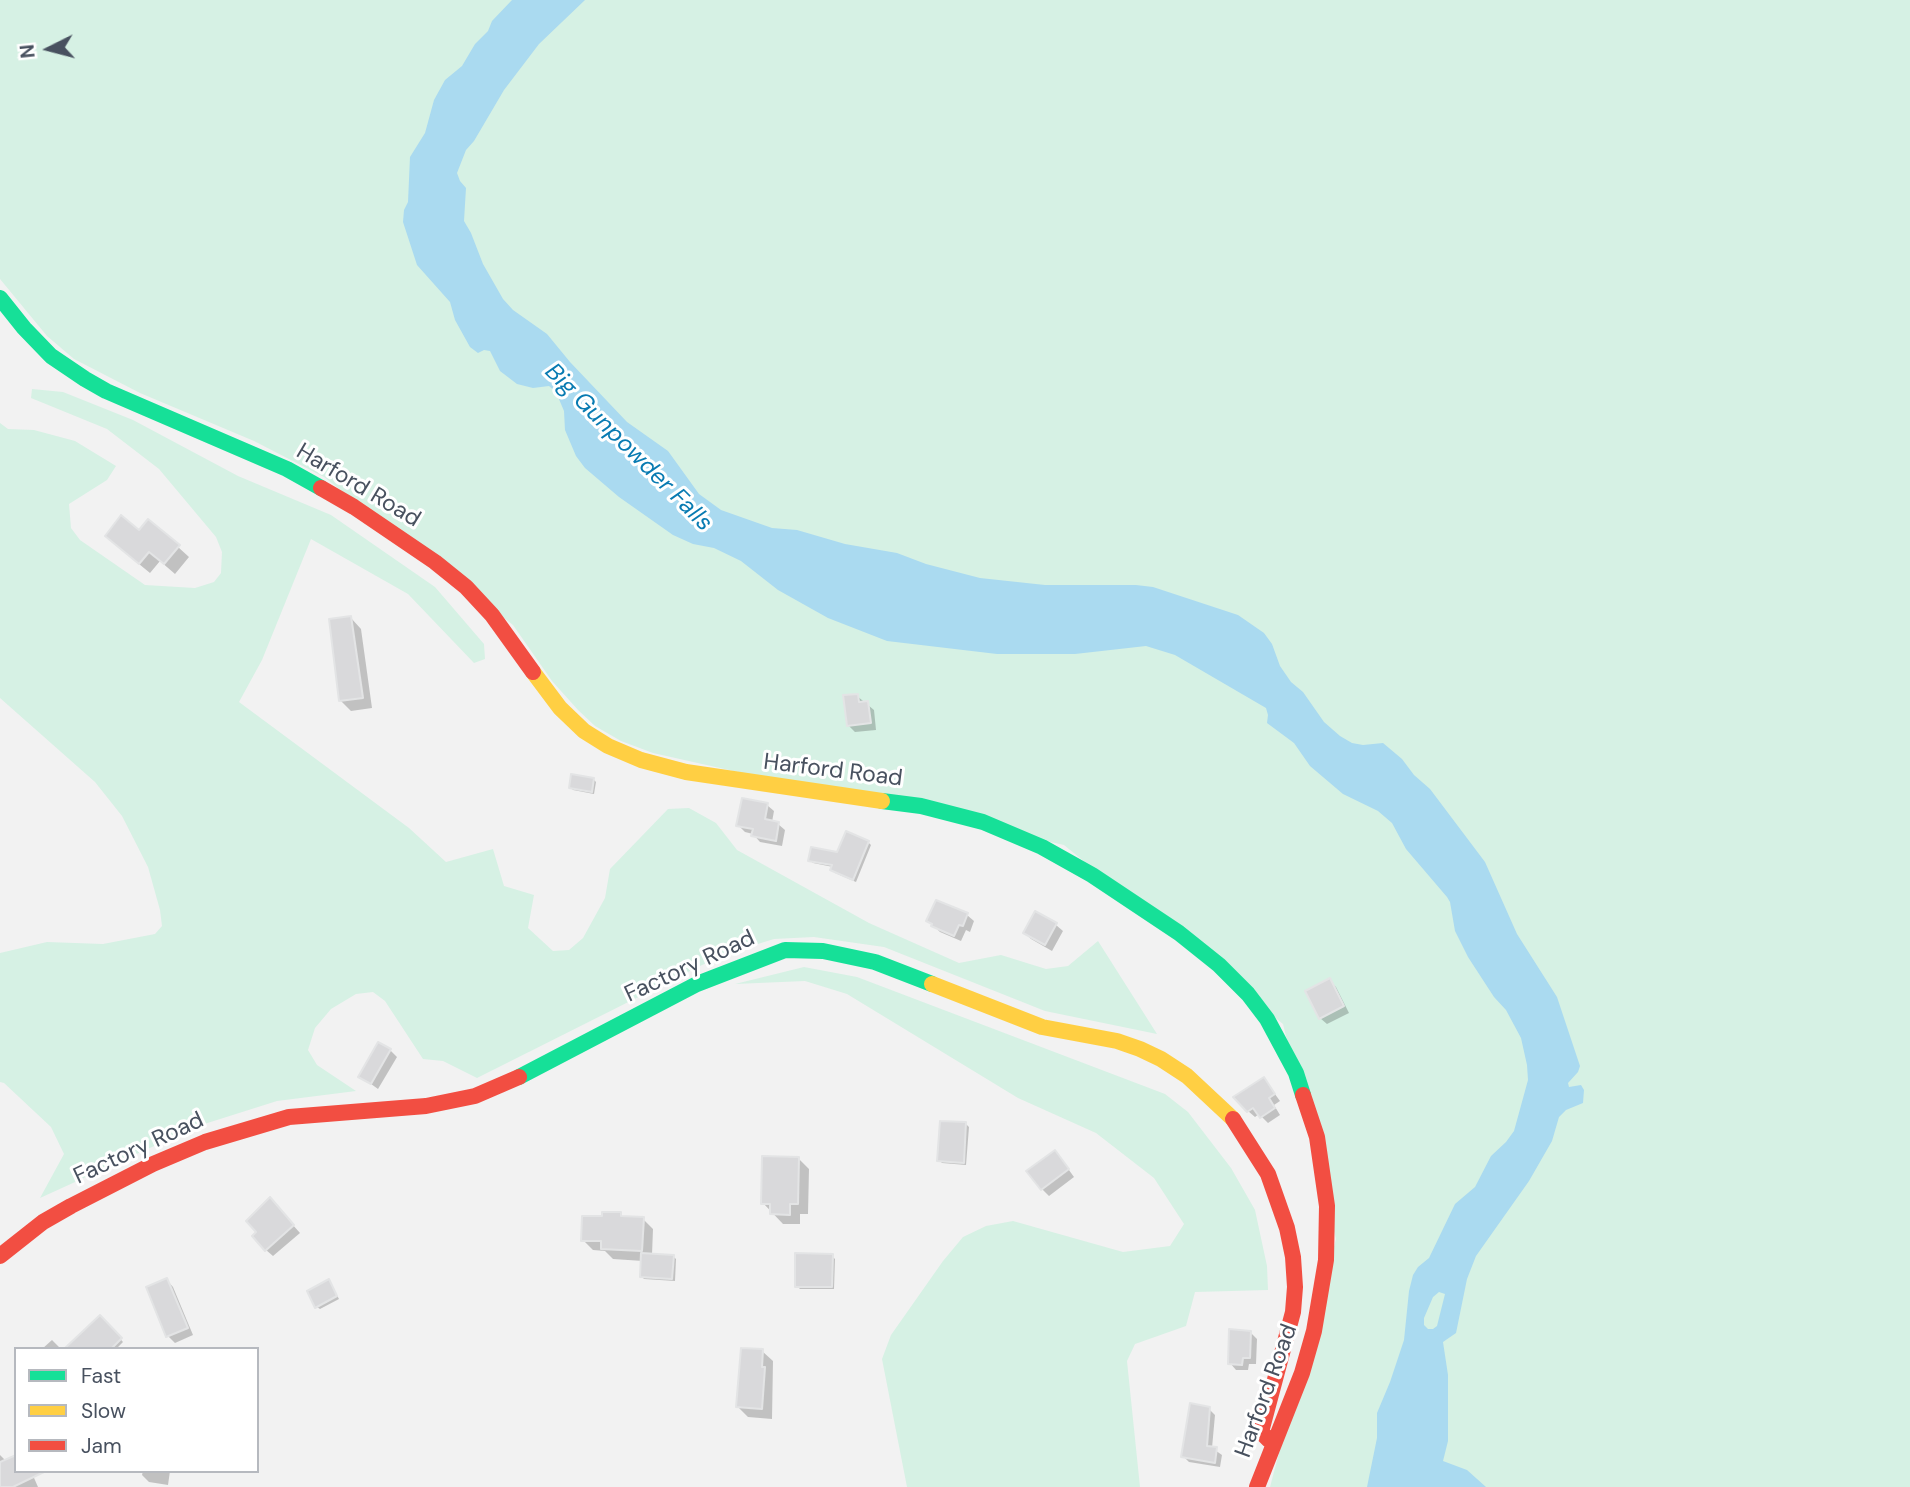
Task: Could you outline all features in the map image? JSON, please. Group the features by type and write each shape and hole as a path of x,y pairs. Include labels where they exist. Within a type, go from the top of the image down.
{"main road":[{"name":"Harford Road","path":"0,298 39,344 67,368 85,379 106,391 287,469 354,507 435,562 466,587 492,615 561,708 584,731 608,746 642,760 686,772 777,788 920,806 983,822 1042,847 1092,875 1179,933 1219,965 1253,1000 1286,1053 1310,1114 1325,1183 1327,1232 1320,1308 1302,1373 1257,1487"},
{"name":"Factory Road","path":"0,1256 43,1222 71,1206 153,1164 205,1142 289,1117 426,1106 475,1096 503,1085 697,984 747,963 785,950 823,951 875,962 1042,1027 1117,1041 1140,1049 1187,1076 1235,1121 1268,1174 1287,1228 1293,1257 1293,1312 1261,1432 1273,1442"}],"green space":[{"path":"0,0 1910,0 1910,1487 1270,1487 1336,1239 1283,1024 1064,845 653,753 621,741 595,726 578,710 552,681 513,625 324,477 254,441 140,393 74,359 47,336 0,279"},
{"path":"32,389 63,392 133,420 238,476 331,515 435,587 484,644 485,659 474,663 408,594 311,539 262,660 239,702 409,828 446,862 493,849 504,886 534,895 528,928 553,951 569,950 583,938 605,898 610,869 668,809 689,808 716,823 737,850 869,923 959,963 1001,955 1046,969 1068,966 1098,941 1157,1034 1045,1011 884,947 814,937 774,939 722,955 477,1078 443,1061 423,1059 385,1001 373,992 356,994 331,1009 315,1028 308,1050 317,1065 356,1091 277,1101 198,1126 40,1198 64,1154 51,1127 0,1082 0,953 47,942 103,944 155,934 162,926 148,867 122,816 95,782 0,698 0,423 8,429 34,430 75,441 116,466 107,480 69,504 71,528 80,540 145,585 195,588 214,582 221,573 222,552 216,537 159,469 107,429 31,398"},
{"path":"804,967 857,977 1165,1094 1188,1112 1231,1168 1255,1210 1267,1266 1268,1290 1195,1292 1186,1326 1135,1344 1127,1361 1140,1487 907,1487 882,1359 891,1335 963,1237 986,1226 1013,1221 1123,1252 1170,1246 1184,1224 1154,1178 1096,1133 1018,1098 847,994 805,981 735,984"}],"water":[{"name":"Big Gunpowder Falls","path":"512,0 585,0 539,44 504,90 466,150 457,173 466,188 464,221 483,264 503,299 513,310 547,334 627,422 668,451 699,494 721,510 772,528 797,530 845,544 897,553 926,564 980,578 1045,585 1153,587 1238,615 1264,633 1272,644 1280,666 1324,722 1352,743 1383,743 1402,759 1414,775 1430,789 1485,862 1517,934 1557,997 1580,1066 1568,1083 1569,1087 1581,1085 1584,1090 1583,1103 1566,1110 1559,1117 1552,1141 1529,1181 1476,1256 1467,1279 1456,1333 1443,1342 1448,1375 1448,1441 1443,1461 1467,1470 1486,1487 1367,1487 1377,1438 1377,1413 1404,1340 1413,1275 1429,1258 1455,1204 1475,1187 1491,1156 1514,1131 1528,1080 1521,1038 1506,1010 1494,997 1468,957 1455,931 1447,897 1406,849 1392,823 1378,811 1343,794 1310,766 1294,743 1267,723 1266,708 1175,655 1146,646 1075,654 997,654 887,641 828,618 778,590 741,561 714,548 693,544 673,535 619,497 585,468 576,456 565,430 564,411 556,392 549,386 533,388 517,384 500,371 490,351 478,353 470,347 455,320 450,302 417,265 403,222 408,202 410,157 425,133 434,100 445,80 462,66 475,44 488,31 492,21","holes":["1439,1292 1445,1294 1437,1326 1428,1329 1424,1325 1424,1318 1433,1297"]}],"building":[{"path":"121,515 139,530 148,519 180,545 164,564 149,552 139,564 105,536"},
{"path":"351,616 363,698 339,701 329,619"},
{"path":"858,694 859,702 868,701 871,723 847,726 843,695"},
{"path":"571,774 594,778 592,792 569,788"},
{"path":"742,798 768,803 765,819 779,822 776,841 751,836 753,829 736,826"},
{"path":"846,831 869,841 853,880 830,870 832,865 808,861 811,847 837,852"},
{"path":"936,900 968,913 963,926 959,925 954,936 926,921"},
{"path":"1035,911 1057,923 1045,945 1023,933"},
{"path":"1330,978 1344,1006 1319,1019 1305,991"},
{"path":"378,1042 391,1049 371,1084 358,1077"},
{"path":"1264,1077 1275,1094 1269,1098 1275,1108 1260,1118 1253,1108 1247,1112 1233,1097"},
{"path":"940,1121 966,1122 964,1163 937,1161"},
{"path":"1055,1150 1069,1169 1041,1190 1026,1171"},
{"path":"762,1156 799,1157 798,1204 790,1204 790,1215 770,1214 770,1204 761,1204"},
{"path":"270,1197 294,1225 265,1251 252,1236 256,1232 246,1221"},
{"path":"602,1212 621,1212 621,1216 644,1217 642,1251 601,1249 601,1241 581,1241 582,1216 602,1216"},
{"path":"641,1253 674,1255 672,1279 640,1277"},
{"path":"795,1253 833,1254 832,1287 795,1287"},
{"path":"167,1278 188,1328 166,1337 146,1287"},
{"path":"329,1279 337,1296 315,1308 307,1291"},
{"path":"100,1315 122,1338 113,1347 66,1347"},
{"path":"1229,1329 1251,1331 1250,1358 1243,1358 1242,1365 1228,1364"},
{"path":"741,1348 763,1349 762,1367 765,1367 762,1409 736,1407"},
{"path":"1190,1403 1210,1407 1207,1446 1217,1447 1215,1463 1181,1457"},
{"path":"14,1456 14,1473 42,1473 13,1487 0,1487 0,1462"}],"traffic: fast":[{"path":"0,298 51,356 85,379 106,391 287,469 321,488"},
{"path":"882,801 921,806 983,822 1042,847 1092,875 1179,933 1219,965 1248,994 1267,1019 1296,1073 1303,1095"},
{"path":"519,1077 697,984 785,950 823,951 875,962 932,984"}],"traffic: slow":[{"path":"533,672 560,708 584,731 608,746 641,760 686,772 882,801"},
{"path":"932,984 1042,1027 1117,1041 1140,1049 1187,1076 1233,1119"}],"traffic: jam":[{"path":"321,488 435,562 466,587 492,615 533,672"},
{"path":"0,1256 43,1222 71,1206 153,1164 205,1142 289,1117 426,1106 475,1096 519,1077"},
{"path":"1257,1487 1302,1373 1314,1331 1326,1260 1327,1206 1317,1137 1303,1095"},
{"path":"1233,1119 1268,1174 1287,1228 1293,1257 1293,1312 1261,1432 1269,1440"}]}
